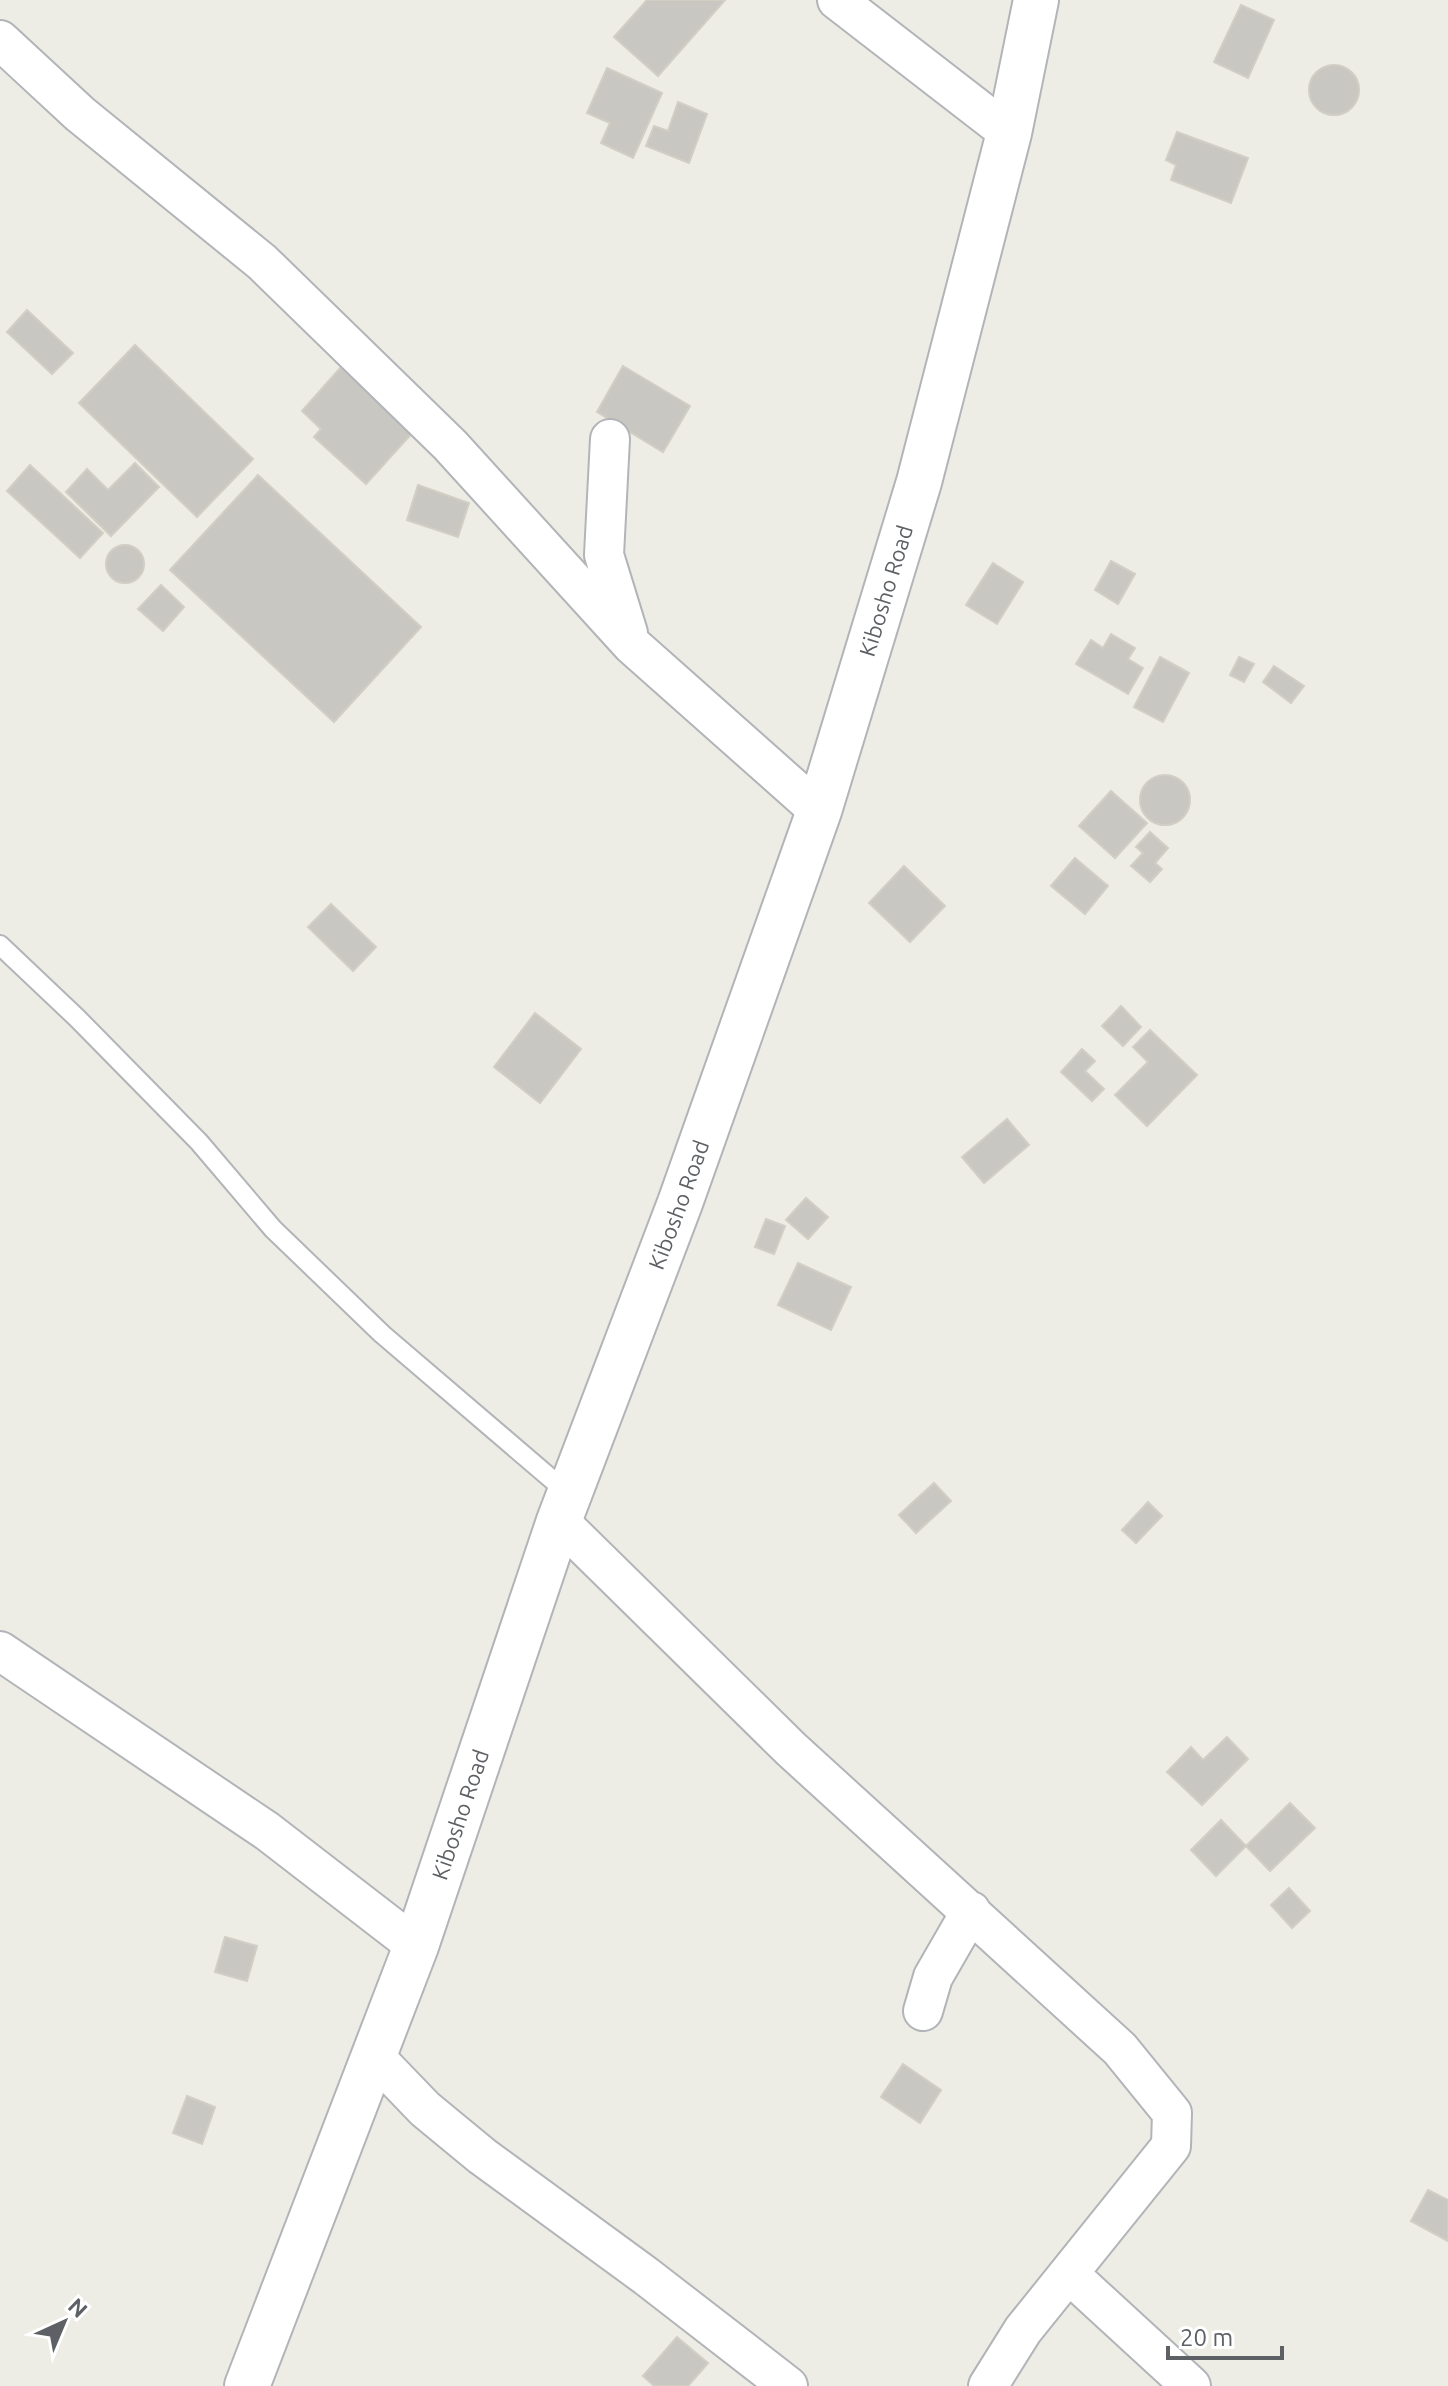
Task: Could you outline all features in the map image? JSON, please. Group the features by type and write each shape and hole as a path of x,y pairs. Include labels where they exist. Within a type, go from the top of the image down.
{"street":[{"path":"837,0 1009,133"},
{"name":"Kibosho Road","path":"247,2386 416,1946 564,1508 680,1203 819,811 919,482 1009,133 1036,0"},
{"path":"0,40 80,114 262,262 450,445 632,645 819,811"},
{"path":"610,439 604,555 607,573 632,645"},
{"path":"564,1508 791,1749 1120,2049 1172,2113 1171,2146 1023,2330 988,2386"},
{"path":"0,1651 267,1831 416,1946"},
{"path":"923,2011 933,1977 971,1911"},
{"path":"373,2055 425,2109 482,2156 646,2276 788,2386"},
{"path":"1069,2274 1191,2386"}],"lane":[{"path":"0,945 199,1142 273,1229 479,1420 564,1508"}],"building":[{"path":"647,0 725,0 658,76 614,37"},
{"path":"1241,5 1274,20 1248,78 1214,62"},
{"path":"1334,65 1352,72 1359,90 1352,108 1334,115 1316,108 1309,90 1316,72"},
{"path":"607,68 662,93 633,158 601,143 610,123 587,113"},
{"path":"678,102 707,114 689,163 646,146 654,126 668,131"},
{"path":"1177,132 1248,158 1231,203 1171,180 1176,165 1166,160"},
{"path":"27,310 73,353 52,374 7,332"},
{"path":"135,345 253,459 197,517 79,403"},
{"path":"342,366 414,431 366,484 314,437 321,429 302,411"},
{"path":"623,366 690,406 663,452 597,412"},
{"path":"135,463 159,487 111,536 66,492 87,469 108,490"},
{"path":"30,465 103,533 80,558 7,491"},
{"path":"258,475 421,627 334,722 170,570"},
{"path":"418,485 469,503 458,537 407,520"},
{"path":"125,545 138,551 144,564 138,577 125,583 112,577 106,564 112,551"},
{"path":"1111,561 1135,574 1118,604 1095,590"},
{"path":"993,563 1023,582 997,624 966,605"},
{"path":"161,585 184,607 163,631 138,609"},
{"path":"1111,634 1135,648 1128,659 1143,668 1128,694 1076,664 1091,640 1103,648"},
{"path":"1160,657 1189,673 1163,722 1134,707"},
{"path":"1239,657 1254,664 1244,682 1230,675"},
{"path":"1274,666 1304,686 1291,703 1263,682"},
{"path":"1155,776 1175,776 1189,790 1189,810 1175,824 1155,824 1141,810 1141,790"},
{"path":"1111,791 1147,823 1115,858 1079,826"},
{"path":"1150,832 1168,848 1155,863 1162,869 1150,882 1131,866 1143,853 1136,847"},
{"path":"1075,858 1108,886 1085,914 1051,886"},
{"path":"904,866 945,906 910,942 869,903"},
{"path":"331,904 376,947 353,971 308,927"},
{"path":"1121,1006 1141,1027 1123,1046 1102,1026"},
{"path":"535,1013 581,1049 540,1103 494,1067"},
{"path":"1150,1030 1197,1075 1147,1126 1115,1095 1148,1062 1133,1047"},
{"path":"1082,1049 1095,1061 1085,1071 1104,1089 1092,1101 1061,1072"},
{"path":"1007,1119 1029,1145 984,1183 962,1157"},
{"path":"806,1198 828,1217 808,1239 786,1220"},
{"path":"766,1219 785,1226 774,1254 755,1247"},
{"path":"798,1263 851,1287 831,1330 778,1305"},
{"path":"934,1483 951,1501 916,1533 899,1515"},
{"path":"1148,1502 1162,1516 1136,1543 1122,1530"},
{"path":"1227,1737 1248,1759 1202,1805 1167,1772 1191,1747 1203,1760"},
{"path":"1290,1803 1315,1828 1270,1871 1246,1846"},
{"path":"1221,1820 1246,1846 1216,1876 1191,1850"},
{"path":"1289,1888 1310,1911 1292,1928 1271,1905"},
{"path":"225,1937 257,1946 247,1981 215,1972"},
{"path":"903,2064 941,2090 920,2123 881,2097"},
{"path":"187,2096 215,2107 202,2144 173,2133"},
{"path":"1428,2190 1448,2200 1448,2241 1411,2221"},
{"path":"677,2337 708,2363 688,2386 654,2386 643,2376"}]}
